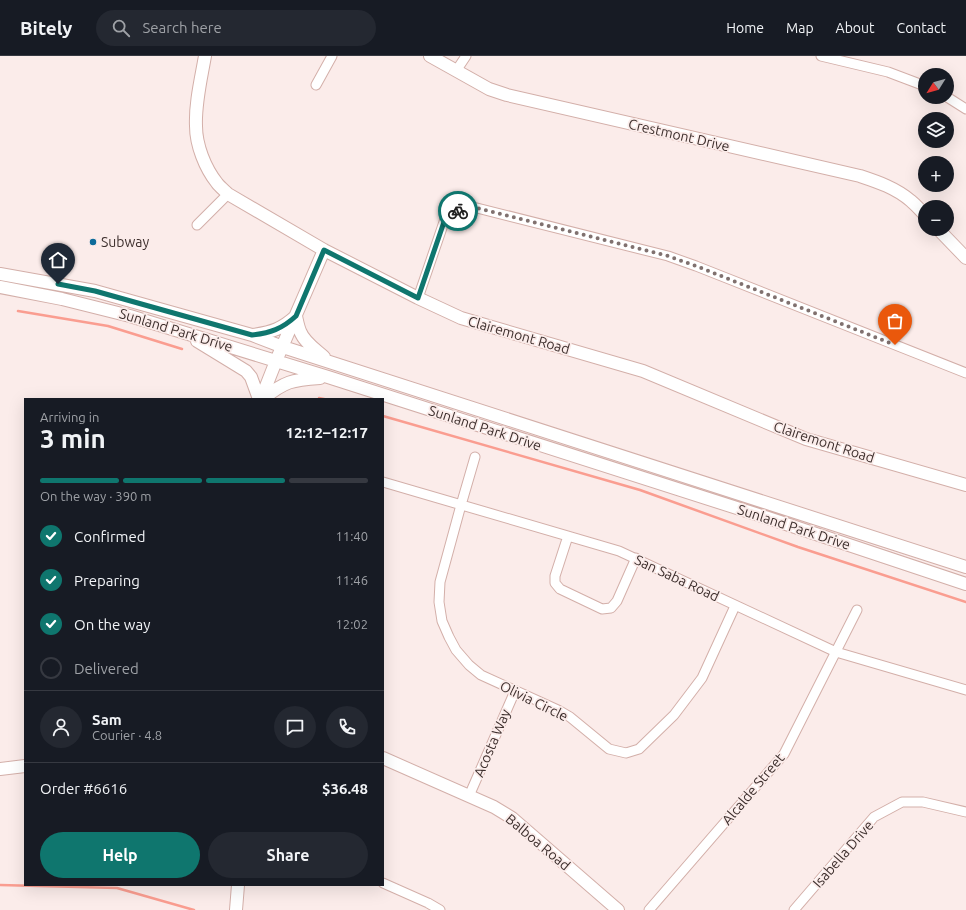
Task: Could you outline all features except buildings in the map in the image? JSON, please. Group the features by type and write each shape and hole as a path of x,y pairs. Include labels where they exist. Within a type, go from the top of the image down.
{"main road":[{"name":"Clairemont Road","path":"204,56 196,109 196,127 198,143 204,160 217,183 228,194 324,250 418,298 461,318 643,371 806,439 966,485"},
{"name":"Crestmont Drive","path":"430,56 489,89 507,95 860,176 877,181 893,189 911,201 918,208"},
{"path":"945,236 966,258"},
{"path":"261,398 324,250"},
{"name":"Sunland Park Drive","path":"0,274 95,291 252,335 283,347 966,567"},
{"name":"Sunland Park Drive","path":"0,287 91,306 184,332 768,518 966,584"},
{"path":"91,306 95,291"},
{"path":"252,335 266,333 276,329 288,323 296,316"},
{"path":"296,316 299,331 303,338 329,361"},
{"path":"184,332 246,371 251,377 261,398"},
{"path":"262,398 286,383 298,379 328,377"},
{"name":"Balboa Road","path":"384,758 494,807 512,818 618,910"},
{"path":"0,769 24,766"},
{"path":"236,910 238,886"}],"street":[{"path":"316,85 332,56"},
{"path":"456,71 466,56"},
{"path":"820,56 888,72 918,83"},
{"path":"954,101 966,109"},
{"path":"197,225 228,194"},
{"path":"418,298 445,219 453,213 473,207 668,256 966,373"},
{"name":"Olivia Circle","path":"475,457 440,582 439,602 442,621 449,637 456,650 469,665 482,676 558,710 609,749 626,753 639,749 674,715 702,678 735,606"},
{"name":"San Saba Road","path":"384,482 620,551 836,652 966,690"},
{"path":"568,536 555,576 555,583 560,589 602,608 611,608 617,601 636,558"},
{"name":"Alcalde Street","path":"649,910 784,754 857,610"},
{"name":"Acosta Way","path":"469,796 515,691"},
{"name":"Isabella Drive","path":"794,910 874,817 902,802 923,802 966,812"},
{"path":"384,883 428,902 440,910"}],"waterway":[{"path":"18,311 108,326 182,349"},
{"path":"384,416 640,490 798,547 966,602"},
{"path":"0,885 24,886"},
{"path":"39,886 117,888 194,910"}],"way so far":[{"path":"458,211 473,207 668,256 895,345"}],"place":[{"name":"Subway","path":"93,242"}],"route":[{"path":"58,284 95,291 252,335 266,333 288,323 296,316 324,250 418,298 445,219 458,211"}]}
